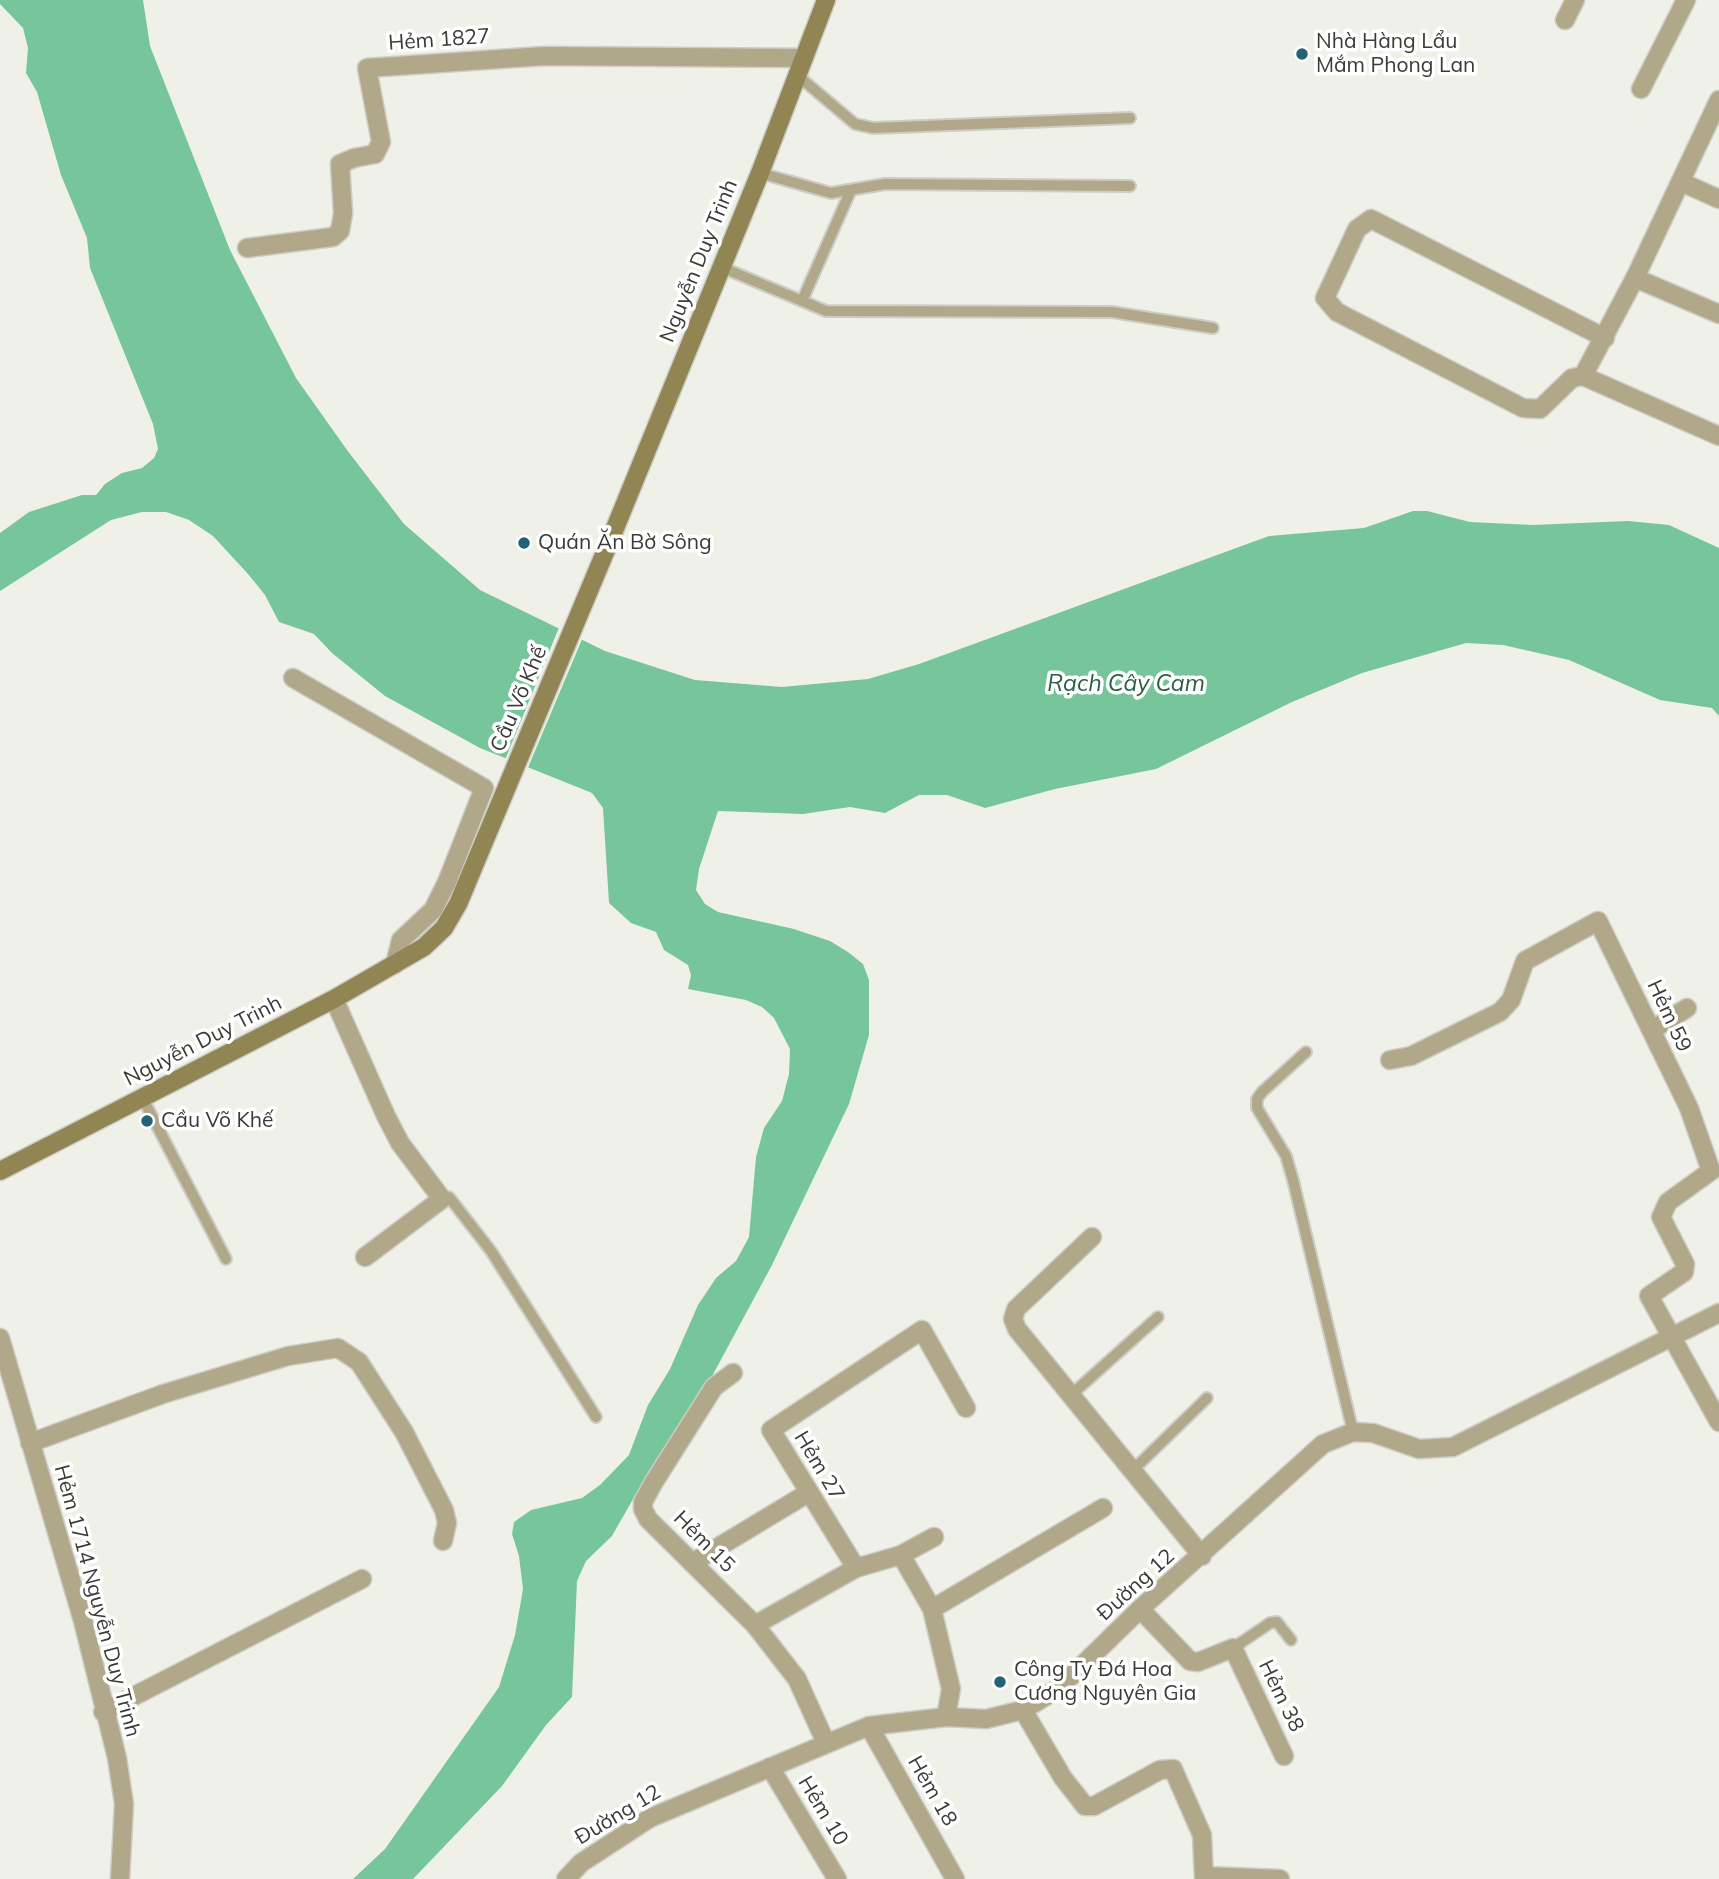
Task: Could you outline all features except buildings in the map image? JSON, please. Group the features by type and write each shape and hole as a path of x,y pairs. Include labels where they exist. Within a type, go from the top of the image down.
{"main road":[{"name":"Nguyễn Duy Trinh","path":"611,538 760,173 826,0"},
{"name":"Cầu Võ Khế","path":"424,947 444,928 458,904 611,538"},
{"name":"Nguyễn Duy Trinh","path":"0,1171 334,999 424,947"}],"street":[{"path":"1565,20 1575,0"},
{"path":"1642,89 1686,0"},
{"name":"Hẻm 1827","path":"247,248 333,237 340,231 343,213 340,164 354,158 375,155 381,142 367,68 544,56 804,58"},
{"path":"1583,376 1635,278 1719,100"},
{"path":"1681,182 1719,199"},
{"path":"1605,338 1371,219 1357,229 1331,280 1325,298 1337,312 1523,408 1539,409 1572,377 1583,376 1719,436"},
{"path":"1635,278 1719,314"},
{"path":"293,678 484,788 433,909 401,940 395,964"},
{"name":"Hẻm 59","path":"1390,1060 1411,1056 1500,1012 1511,1000 1525,961 1598,921 1689,1108 1711,1171 1668,1202 1661,1217 1685,1264 1684,1272 1650,1297 1672,1336"},
{"path":"334,999 400,1143 442,1199 365,1257"},
{"path":"1652,1030 1687,1008"},
{"path":"1092,1237 1016,1310 1013,1319 1017,1329 1202,1556"},
{"path":"1353,1432 1373,1433 1419,1449 1453,1447 1719,1313"},
{"name":"Hẻm 27","path":"856,1568 771,1430 922,1330 966,1408"},
{"path":"1672,1336 1719,1422"},
{"name":"Hẻm 1714 Nguyễn Duy Trinh","path":"0,1338 83,1621 103,1712 117,1758 124,1804 120,1879"},
{"path":"30,1443 163,1394 288,1356 338,1348 359,1362 404,1432 444,1510 447,1523 443,1541"},
{"name":"Hẻm 15","path":"733,1373 714,1387 643,1502 648,1519 755,1625 797,1679 826,1743"},
{"name":"Đường 12","path":"566,1879 581,1863 650,1818 869,1726 946,1717 986,1718 1023,1710 1059,1688 1140,1609 1202,1556 1322,1444 1353,1432"},
{"path":"692,1563 808,1493"},
{"path":"932,1609 1103,1507"},
{"path":"755,1625 856,1568 901,1555 934,1537"},
{"path":"901,1555 932,1609 951,1689 946,1717"},
{"path":"103,1712 362,1579"},
{"name":"Hẻm 38","path":"1140,1609 1190,1661 1198,1662 1233,1648 1284,1756"},
{"path":"1023,1710 1063,1778 1085,1806 1094,1806 1160,1770 1173,1769 1178,1774 1202,1835 1204,1877 1280,1879"},
{"name":"Hẻm 18","path":"869,1726 955,1879"},
{"name":"Hẻm 10","path":"770,1767 837,1879"}],"lane":[{"path":"797,75 855,124 873,128 1130,118"},
{"path":"760,173 831,194 885,184 1130,186"},
{"path":"802,301 851,190"},
{"path":"721,267 825,311 1112,312 1213,328"},
{"path":"1306,1052 1262,1092 1257,1099 1257,1108 1286,1156 1353,1432"},
{"path":"142,1097 226,1259"},
{"path":"442,1199 449,1197 491,1251 596,1417"},
{"path":"1071,1395 1158,1317"},
{"path":"1133,1470 1208,1398"},
{"path":"1233,1648 1269,1623 1280,1625 1291,1640"}],"water":[{"name":"Rạch Cây Cam","path":"0,0 143,0 150,46 230,250 296,378 404,524 480,590 605,651 695,680 782,687 868,679 919,664 1269,536 1364,528 1413,511 1427,511 1470,522 1533,525 1628,521 1669,525 1719,548 1719,716 1712,708 1660,700 1569,660 1503,645 1466,643 1362,673 1292,702 1156,769 1055,789 985,808 947,795 919,795 885,813 850,807 803,814 718,811 699,869 696,890 705,904 718,912 794,929 830,941 848,952 863,964 869,980 869,1035 849,1104 772,1265 710,1380 637,1492 612,1536 586,1561 577,1581 572,1697 546,1725 502,1786 413,1879 353,1879 385,1849 499,1687 515,1635 523,1589 519,1556 512,1534 514,1522 531,1510 582,1498 600,1485 629,1455 648,1405 670,1369 698,1305 716,1278 736,1261 749,1237 756,1157 764,1128 782,1101 789,1074 790,1049 774,1018 762,1007 746,1000 688,989 691,975 688,965 664,950 656,932 631,923 609,903 603,808 592,793 480,748 385,696 332,653 314,634 279,622 265,595 248,574 213,536 189,520 166,512 142,512 111,520 0,591 0,533 29,512 82,495 96,495 105,484 122,473 142,468 154,458 158,449 153,424 90,268 87,238 61,175 37,92 26,73 28,48 23,28 0,4"}],"pier":[{"path":"560,625 583,637 527,770 505,760"}],"place":[{"name":"Nhà Hàng Lẩu Mắm Phong Lan","path":"1302,54"},
{"name":"Quán Ăn Bờ Sông","path":"524,543"},
{"name":"Cầu Võ Khế","path":"147,1121"},
{"name":"Công Ty Đá Hoa Cương Nguyên Gia","path":"1000,1682"}]}
